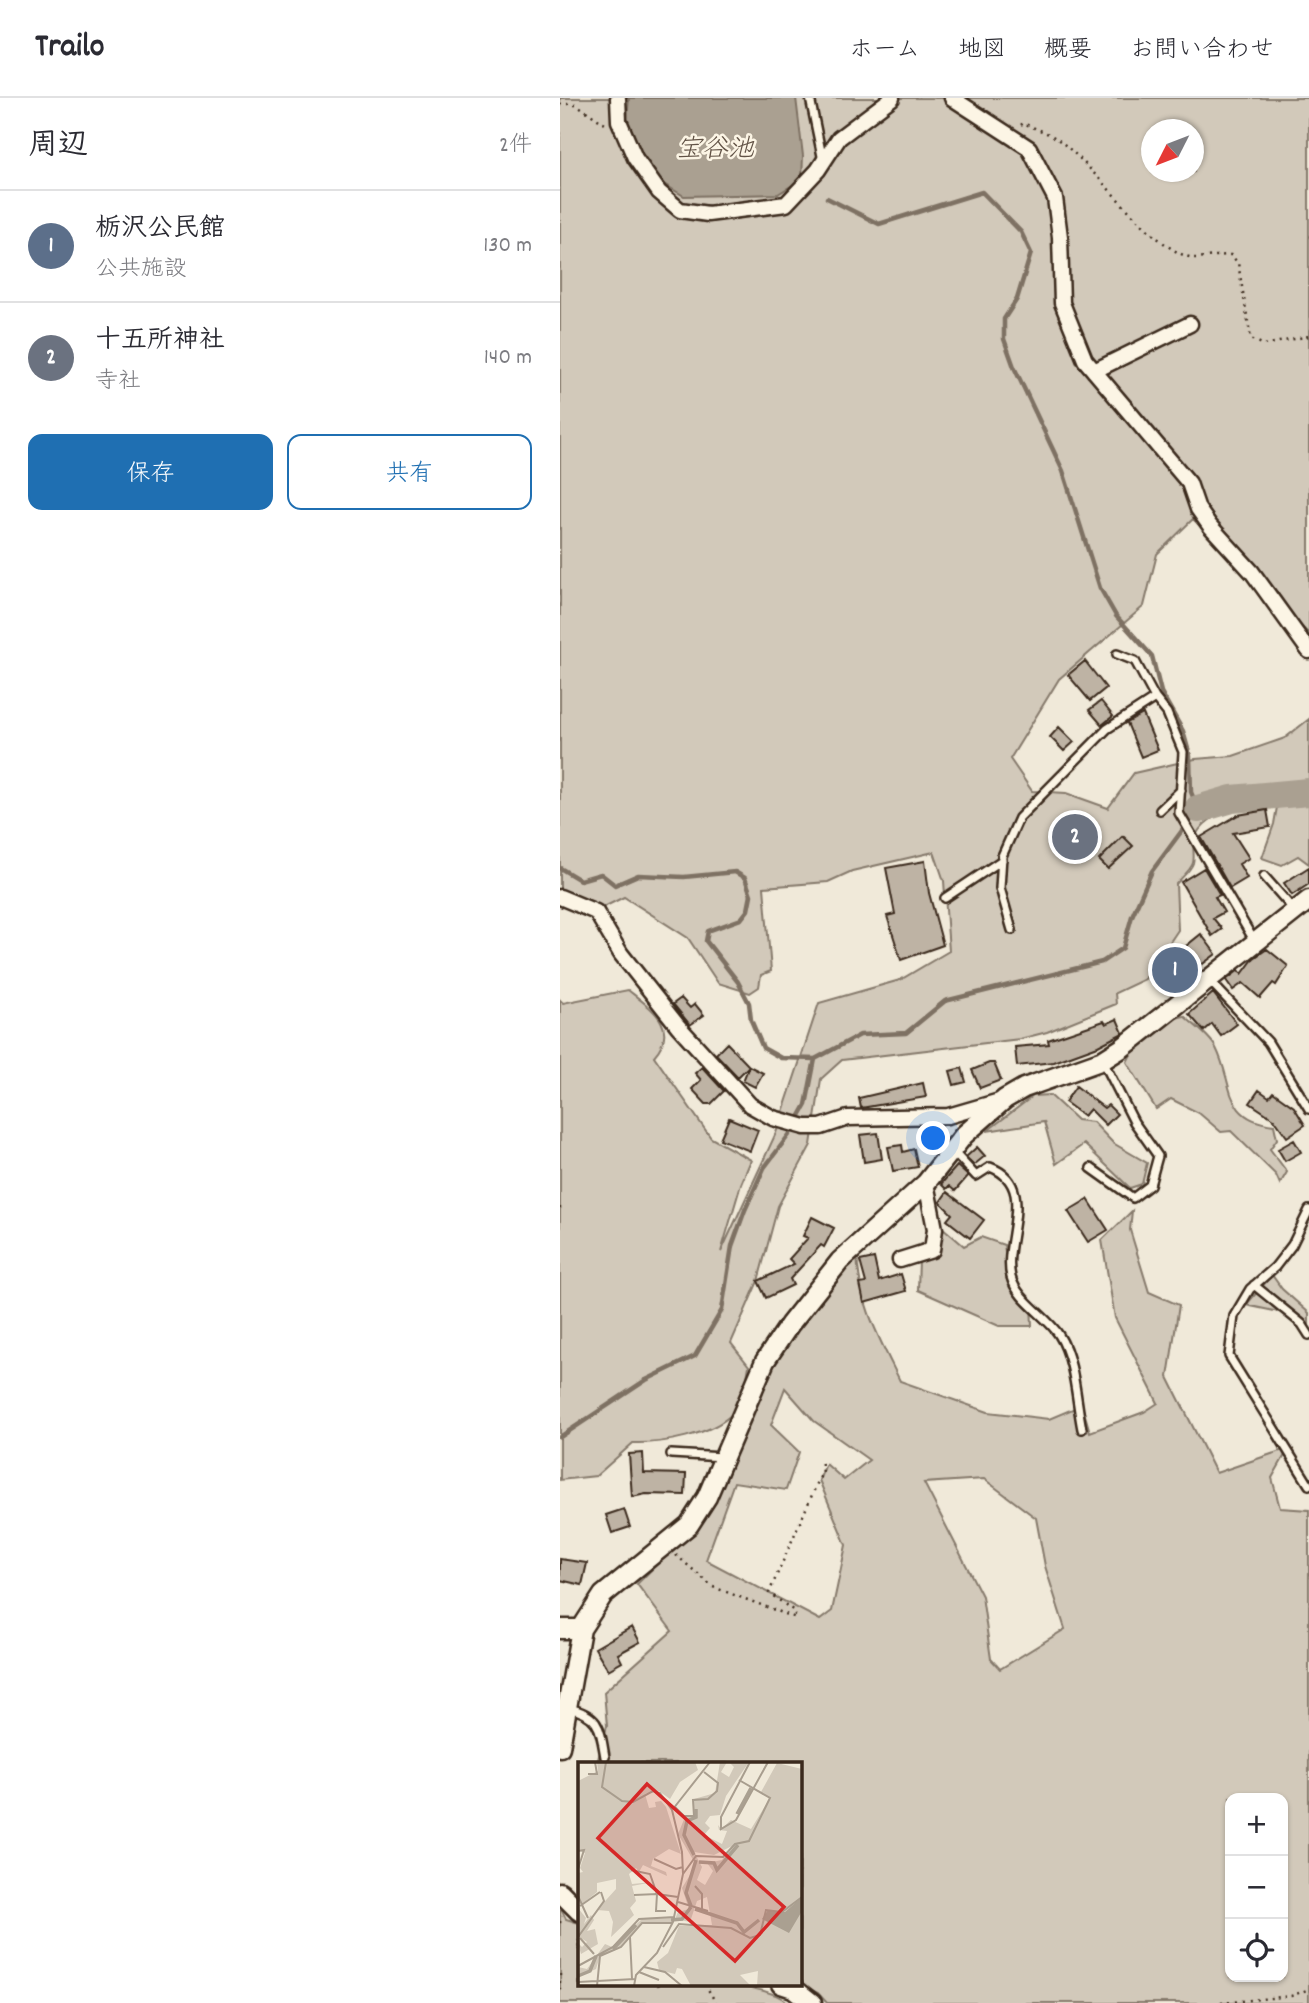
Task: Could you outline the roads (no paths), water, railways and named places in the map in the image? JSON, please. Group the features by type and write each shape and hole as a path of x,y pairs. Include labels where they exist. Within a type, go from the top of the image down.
{"street":[{"path":"618,98 620,121 627,140 635,158 659,192 680,210 708,214 786,204 823,162 839,138 892,98"},
{"path":"952,98 1029,148 1055,198 1060,237 1062,303 1085,360 1189,482 1198,509 1209,526 1252,572 1309,651"},
{"path":"1094,371 1190,324"},
{"path":"560,897 596,912 621,954 649,991 723,1076 750,1105 786,1122 805,1127 821,1127 848,1118 947,1116 1005,1099"},
{"path":"560,1747 581,1629 603,1595 689,1525 701,1506 765,1361 790,1324 840,1261 926,1182 951,1149 1005,1099 1024,1088 1103,1060 1304,907"},
{"path":"900,1260 932,1250 934,1229 926,1182"},
{"path":"560,1629 581,1629"},
{"path":"560,1892 578,1910"},
{"path":"787,1986 812,2003"}],"lane":[{"path":"810,98 823,162"},
{"path":"1118,654 1135,661 1155,698 1167,713 1183,752 1179,813 1255,943"},
{"path":"1012,930 1000,888 1002,860 1018,818 1107,729 1155,698"},
{"path":"1160,810 1182,790"},
{"path":"945,898 1002,860"},
{"path":"1264,876 1304,907"},
{"path":"1208,980 1268,1042 1309,1109"},
{"path":"1091,1168 1133,1198 1150,1185 1158,1156 1133,1122 1103,1060"},
{"path":"951,1149 976,1176 990,1167 1002,1171 1010,1185 1018,1210 1008,1251 1011,1280 1061,1337 1082,1429"},
{"path":"1309,1210 1292,1245 1254,1285 1234,1316 1229,1356 1309,1485"},
{"path":"1254,1285 1301,1324 1309,1335"},
{"path":"671,1454 723,1457"},
{"path":"567,1708 588,1713 600,1728 605,1757"}],"water":[{"name":"宝谷池","path":"629,98 796,98 803,156 802,179 778,194 684,196 647,174 626,132"}],"waterway":[{"path":"560,868 580,880 601,874 615,885 638,875 684,877 735,872 745,878 751,895 748,910 741,919 708,931 706,941 738,982 749,1003 751,1020 763,1048 781,1058 815,1059 860,1035 906,1033 945,1001 1102,962 1123,948 1132,916 1152,871 1198,809 1191,792 1190,756 1183,731 1161,692 1152,656 1116,616 1100,588 1063,471 1014,367 1004,339 1004,319 1017,299 1031,253 1021,232 982,192 879,224 827,198"},
{"path":"1198,809 1232,799 1309,792"},
{"path":"560,1437 646,1380 695,1356 722,1310 732,1246 745,1210 764,1168 789,1135 806,1105 815,1059"}],"place":[{"name":"十五所神社","path":"1075,837"},
{"name":"栃沢公民館","path":"1175,970"}]}
